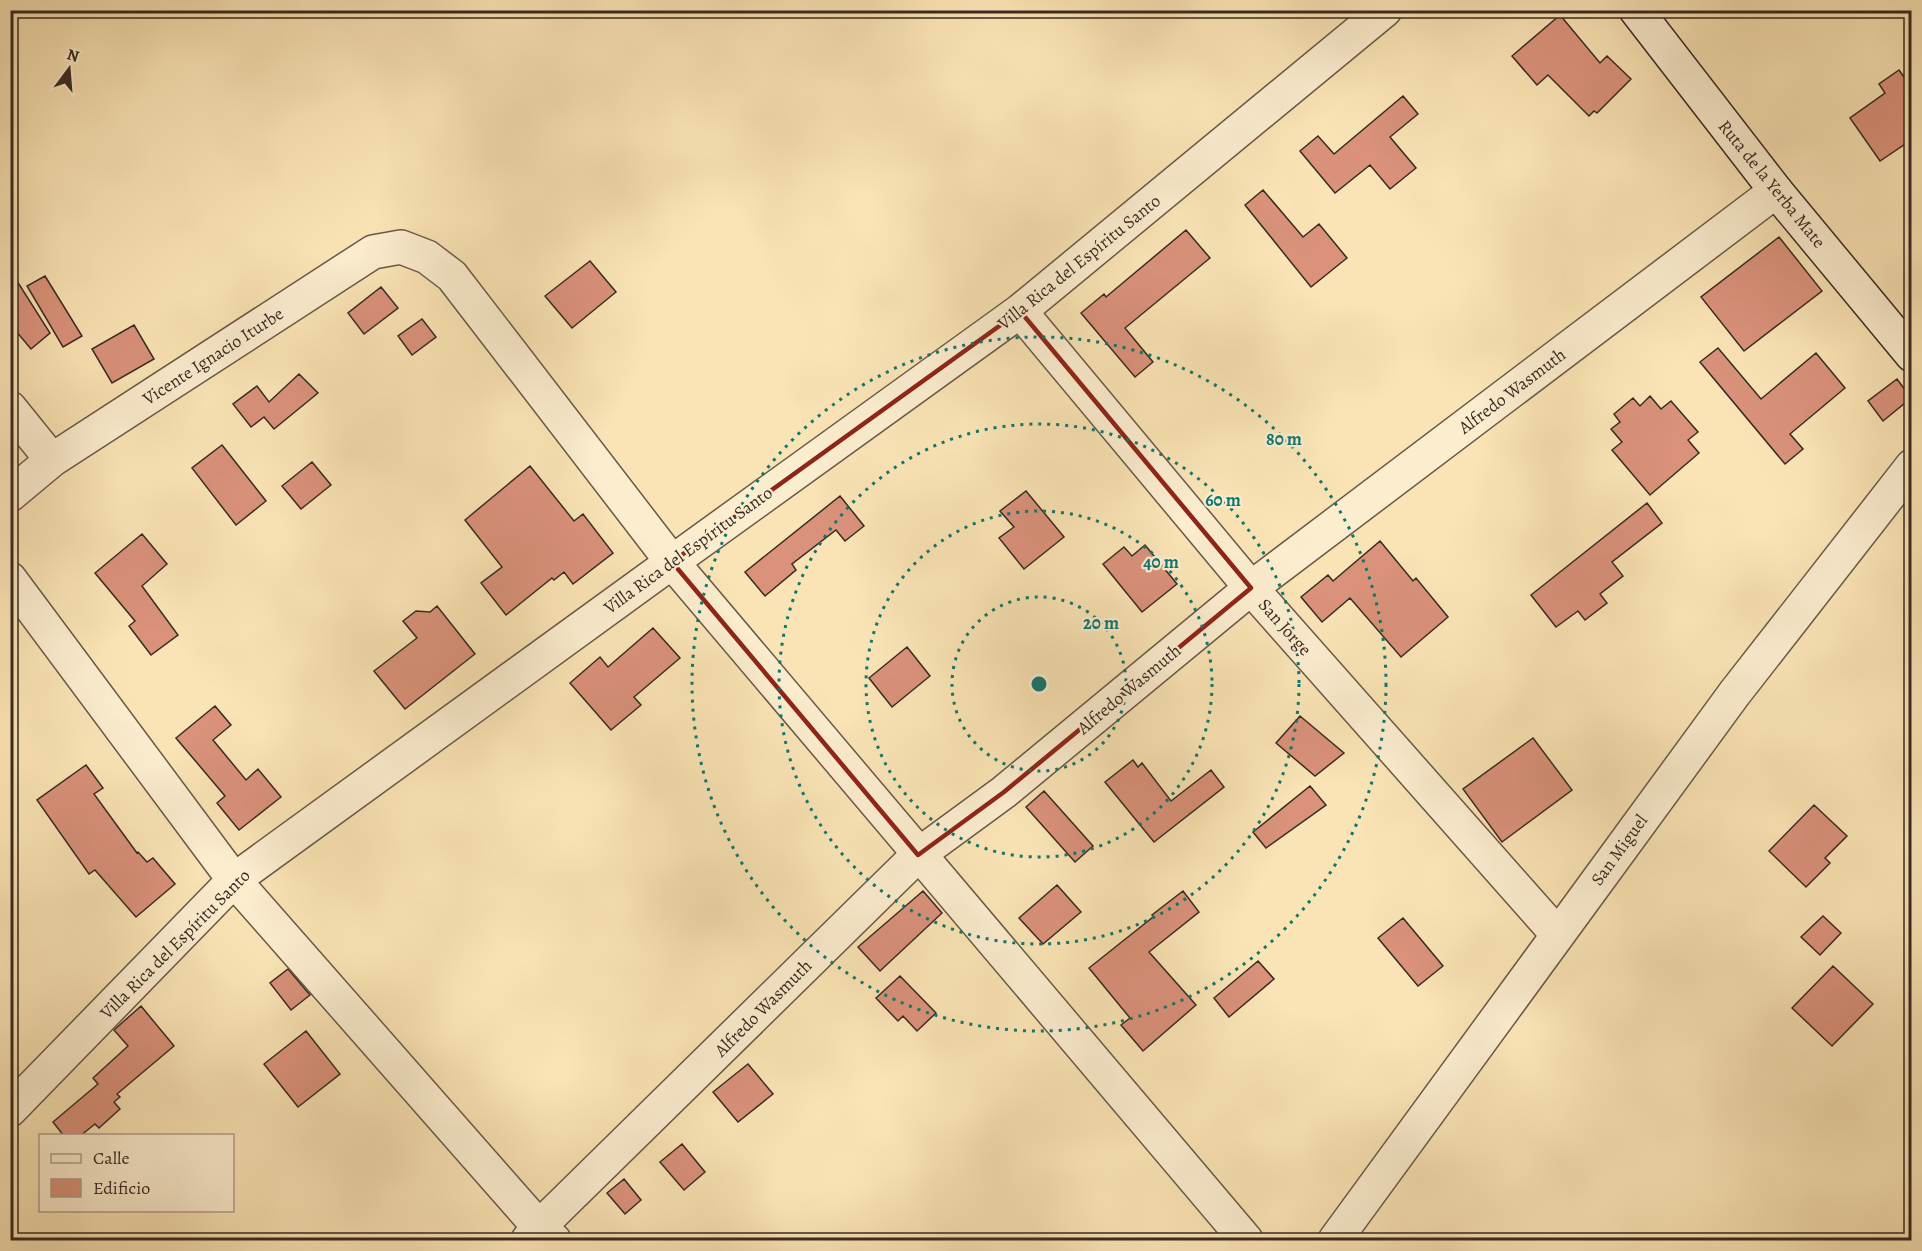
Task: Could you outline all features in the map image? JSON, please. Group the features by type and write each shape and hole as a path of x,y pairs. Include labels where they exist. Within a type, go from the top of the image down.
{"street":[{"name":"Villa Rica del Espíritu Santo","path":"10,1110 234,880 1020,311 1386,10"},
{"name":"Ruta de la Yerba Mate","path":"1636,10 1776,191 1911,354"},
{"name":"Alfredo Wasmuth","path":"541,1236 918,855 1004,792 1251,588 1776,191"},
{"name":"Vicente Ignacio Iturbe","path":"10,495 52,460 373,252 401,247 427,257 452,276 672,561 918,855 1246,1240"},
{"name":"San Jorge","path":"1020,311 1251,588 1558,935"},
{"path":"10,408 52,460"},
{"name":"San Miguel","path":"1335,1240 1734,694 1911,466"},
{"path":"10,579 234,880 541,1236"}],"highlighted area":[{"path":"1020,311 1251,588 1004,792 918,855 672,562"}],"building":[{"path":"1560,15 1600,63 1607,56 1631,79 1597,113 1594,111 1589,116 1548,75 1537,85 1512,56"},
{"path":"1899,70 1911,87 1911,140 1880,161 1850,118 1885,93 1879,84"},
{"path":"1403,96 1418,114 1390,137 1416,168 1390,189 1370,165 1335,193 1300,151 1318,136 1334,154"},
{"path":"1263,190 1303,237 1319,224 1347,258 1311,287 1245,205"},
{"path":"1186,230 1210,258 1125,328 1153,362 1135,377 1081,313 1104,294 1106,297"},
{"path":"1779,237 1822,291 1744,351 1701,297"},
{"path":"590,261 616,292 572,328 545,296"},
{"path":"10,270 50,333 31,349 10,324"},
{"path":"45,276 82,336 63,347 27,286"},
{"path":"381,287 398,308 364,334 348,313"},
{"path":"422,319 436,337 412,355 398,336"},
{"path":"134,325 154,359 112,383 92,349"},
{"path":"1718,348 1761,399 1816,353 1845,388 1790,434 1803,449 1785,464 1700,362"},
{"path":"299,374 318,393 274,429 264,417 251,427 233,404 257,386 269,402"},
{"path":"1897,379 1911,398 1883,421 1868,401"},
{"path":"1650,396 1661,409 1671,401 1698,432 1688,440 1699,453 1650,495 1612,450 1622,442 1611,429 1620,422 1614,414 1633,398 1640,406"},
{"path":"222,445 266,501 236,525 192,468"},
{"path":"312,462 331,485 301,509 282,486"},
{"path":"530,466 574,521 583,514 613,553 573,584 564,572 554,580 552,578 506,615 481,583 502,567 465,520"},
{"path":"1026,491 1064,537 1024,569 999,538 1014,527 1000,511"},
{"path":"840,496 864,526 845,541 836,530 792,564 796,570 765,596 745,572"},
{"path":"1647,503 1662,523 1612,562 1623,576 1600,594 1607,603 1585,620 1578,611 1556,627 1531,595"},
{"path":"142,534 167,564 142,586 178,635 151,655 129,626 135,621 95,573"},
{"path":"1380,541 1413,581 1416,578 1448,617 1401,657 1350,598 1322,622 1301,597 1328,575 1333,581"},
{"path":"1145,545 1177,584 1142,612 1103,564 1124,547 1132,556"},
{"path":"437,606 475,654 405,709 374,671 417,638 403,621 416,611 430,612"},
{"path":"653,628 680,658 634,697 641,705 611,730 570,683 600,657 608,667"},
{"path":"907,647 930,676 892,707 869,678"},
{"path":"215,706 231,725 213,740 246,780 258,769 281,797 239,830 217,803 225,796 176,738"},
{"path":"1300,716 1344,753 1315,776 1276,743"},
{"path":"1533,738 1572,790 1502,842 1463,789"},
{"path":"1133,760 1138,767 1142,763 1171,801 1211,770 1224,787 1154,842 1105,782"},
{"path":"86,765 103,788 94,794 137,853 147,862 153,858 175,884 136,917 95,870 89,874 37,800"},
{"path":"1310,786 1326,805 1266,848 1253,832"},
{"path":"1044,791 1093,846 1075,862 1026,807"},
{"path":"1814,805 1847,836 1825,858 1830,863 1806,887 1769,851"},
{"path":"1057,885 1081,912 1043,944 1019,918"},
{"path":"923,891 942,913 880,971 858,947"},
{"path":"1183,891 1199,912 1149,952 1196,1005 1143,1051 1121,1025 1130,1018 1089,968"},
{"path":"1823,916 1841,933 1820,955 1801,937"},
{"path":"1403,918 1443,966 1418,986 1378,938"},
{"path":"1258,961 1274,979 1229,1017 1214,998"},
{"path":"1833,966 1873,1004 1832,1046 1792,1008"},
{"path":"288,969 310,995 291,1010 270,983"},
{"path":"900,976 936,1013 917,1031 903,1016 898,1021 876,998"},
{"path":"141,1006 174,1046 117,1094 120,1097 114,1102 120,1109 99,1128 95,1124 82,1134 62,1134 53,1122 98,1084 93,1078 128,1046 114,1030"},
{"path":"306,1031 340,1074 298,1107 264,1064"},
{"path":"748,1064 773,1094 738,1122 713,1092"},
{"path":"682,1144 705,1172 684,1190 660,1162"},
{"path":"624,1179 641,1200 625,1214 607,1193"}]}
